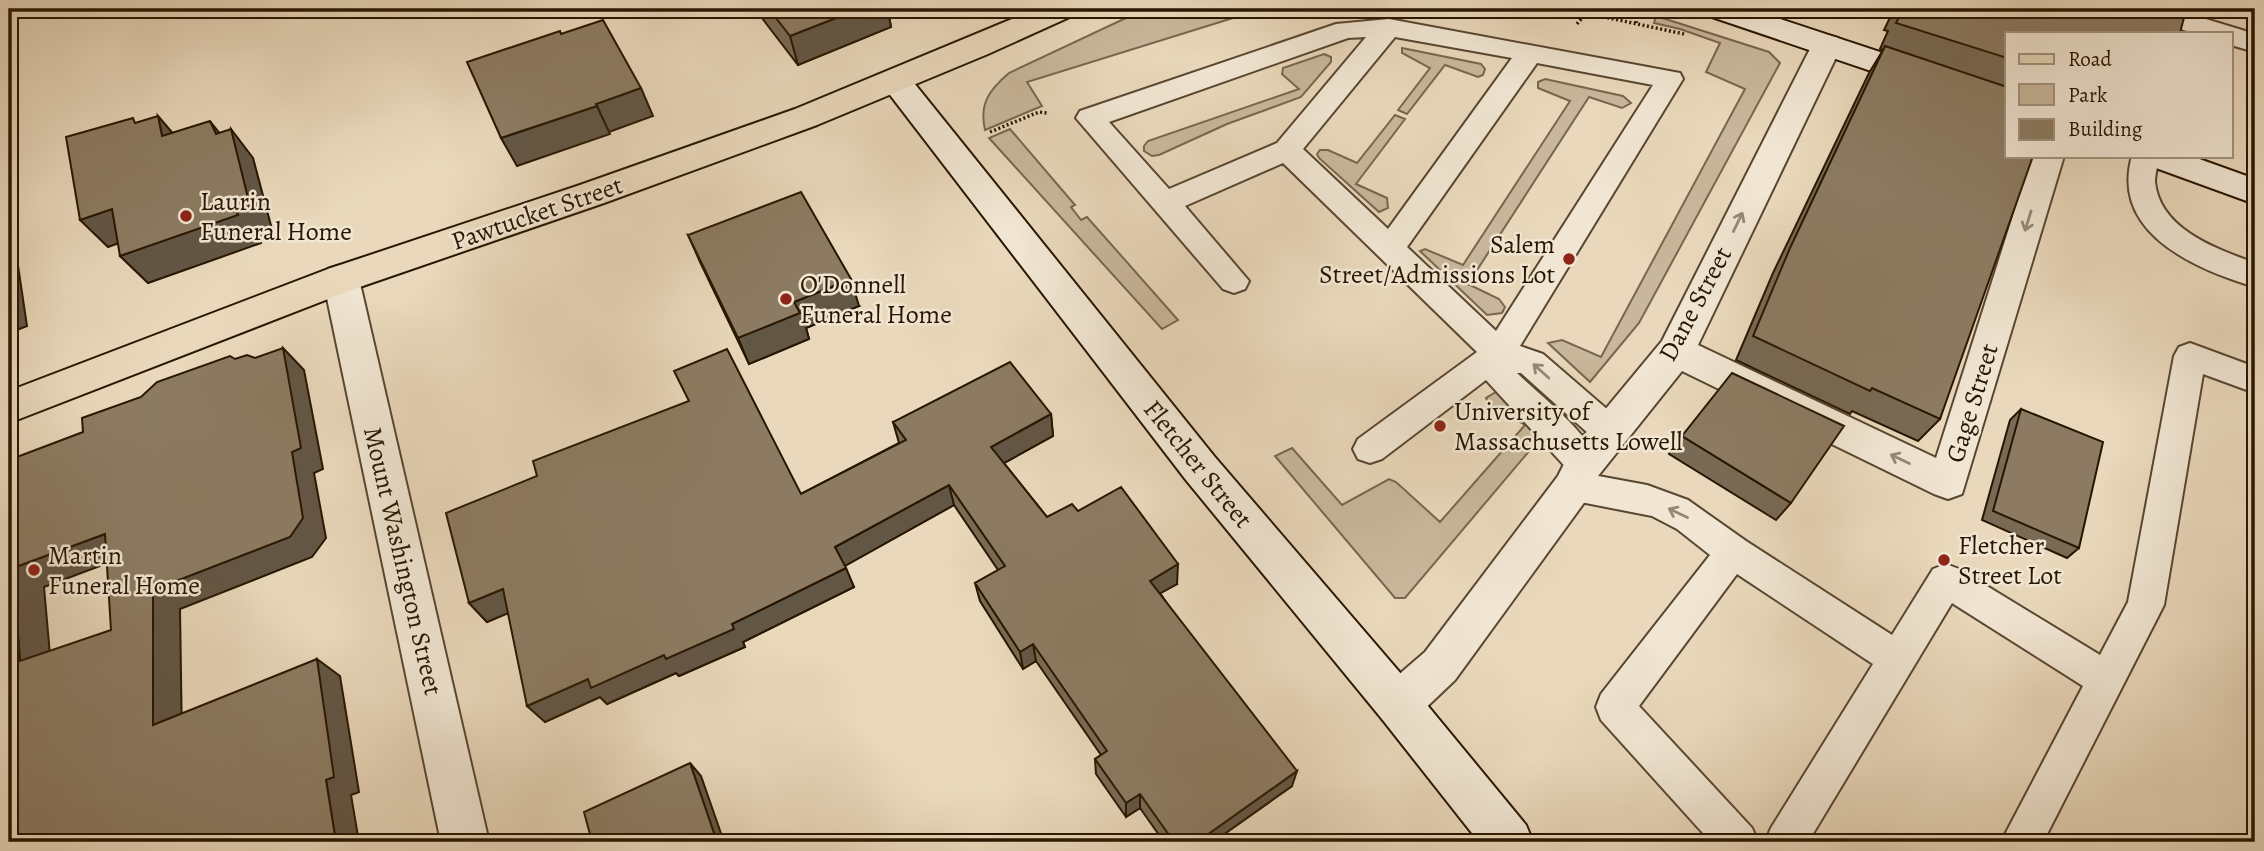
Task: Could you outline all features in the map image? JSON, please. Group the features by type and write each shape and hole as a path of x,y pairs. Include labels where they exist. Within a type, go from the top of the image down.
{"main road":[{"name":"Pawtucket Street","path":"9,407 341,279 592,194 806,117 1061,9"}],"street":[{"path":"1720,9 2005,105"},
{"name":"Dane Street","path":"1398,704 1440,666 1578,476 1676,351 1827,45"},
{"name":"Fletcher Street","path":"895,80 1200,468 1398,704 1509,842"},
{"name":"Gage Street","path":"1676,351 1948,482 2047,158"},
{"path":"2162,158 2255,192"},
{"name":"Mount Washington Street","path":"341,279 465,842"}],"lane":[{"path":"2185,9 2182,20 2220,32"},
{"path":"1164,203 1287,150 1389,27"},
{"path":"1234,281 1090,118 1345,30 1389,27 1670,79 1499,353 1370,449"},
{"path":"2232,36 2255,43"},
{"path":"1390,248 1530,53"},
{"path":"1287,150 1499,353 1532,363 1611,433"},
{"path":"2146,158 2140,182 2147,206 2166,230 2196,253 2255,275"},
{"path":"1499,353 1501,378 1555,430 1578,476 1654,501 1687,517 1733,552 1897,659"},
{"path":"2022,842 2146,605 2190,356 2255,380"},
{"path":"1733,552 1615,707 1738,842"},
{"path":"1785,842 1946,580 2107,680"}],"path":[{"path":"1636,23 1637,9"},
{"path":"1570,34 1587,13 1690,37"},
{"path":"979,136 1039,112 1090,118"}],"green space":[{"path":"1145,9 1262,9 1027,82 1042,106 985,130 983,113 987,98 1009,73"},
{"path":"1656,16 1769,52 1780,63 1639,323 1590,382 1548,343 1562,340 1601,357 1745,89 1706,72 1720,43 1654,23"},
{"path":"1402,48 1481,64 1485,69 1483,75 1478,77 1445,65 1407,114 1398,110 1430,68 1402,53"},
{"path":"1324,54 1331,57 1331,62 1301,97 1227,124 1159,155 1152,156 1144,151 1148,141 1299,89 1282,74 1283,68"},
{"path":"1545,79 1623,96 1631,103 1622,108 1589,97 1468,284 1499,299 1505,307 1502,313 1487,315 1420,251 1425,249 1463,265 1570,101 1538,88 1538,82"},
{"path":"1395,115 1405,119 1356,184 1387,198 1388,208 1379,212 1317,154 1320,150 1328,150 1357,163"},
{"path":"1010,129 1075,205 1071,207 1081,220 1087,217 1178,320 1162,329 989,138"},
{"path":"1496,392 1541,437 1405,598 1395,598 1275,456 1292,448 1342,505 1389,479 1396,482 1440,522 1525,425 1489,404 1486,398"}],"building":[{"path":"769,9 859,9 790,36"},
{"path":"1903,9 2170,9 2185,14 2180,32 2005,32 2005,57 1896,23"},
{"path":"603,20 641,88 596,104 597,106 501,138 467,62 560,31 561,34"},
{"path":"1885,46 2005,86 2005,158 2032,158 1940,419 1872,388 1870,391 1753,336 1790,248"},
{"name":"Laurin Funeral Home","path":"158,116 162,136 210,121 216,134 231,129 250,206 236,211 238,215 120,256 112,209 80,220 66,137 133,118 135,123"},
{"name":"O'Donnell Funeral Home","path":"801,192 851,279 794,302 800,313 738,338 688,235"},
{"path":"283,348 301,448 292,452 303,518 290,537 153,590 153,725 317,659 334,777 326,780 336,842 9,842 9,460 83,432 82,418 141,397 157,382 230,356 235,359 247,355 255,358","holes":["105,534 111,630 20,661 13,568"]},
{"path":"727,349 801,494 906,440 893,422 1010,362 1051,414 991,447 1047,517 1072,504 1078,511 1121,487 1178,564 1150,581 1297,771 1197,842 1174,842 1140,794 1126,803 1095,759 1107,751 1033,644 1020,652 975,583 1005,566 949,485 835,547 846,568 732,624 734,629 666,659 664,655 591,688 588,679 527,706 503,589 469,603 446,513 537,476 533,461 689,401 674,371"},
{"path":"1732,373 1844,426 1791,503 1682,436"},
{"path":"2021,409 2103,442 2079,548 1993,511"},
{"path":"690,763 717,842 592,842 584,812"}],"place":[{"name":"Laurin Funeral Home","path":"186,216"},
{"name":"Salem Street/Admissions Lot","path":"1569,259"},
{"name":"O'Donnell Funeral Home","path":"786,299"},
{"name":"University of Massachusetts Lowell","path":"1440,426"},
{"name":"Fletcher Street Lot","path":"1944,560"},
{"name":"Martin Funeral Home","path":"34,570"}]}
